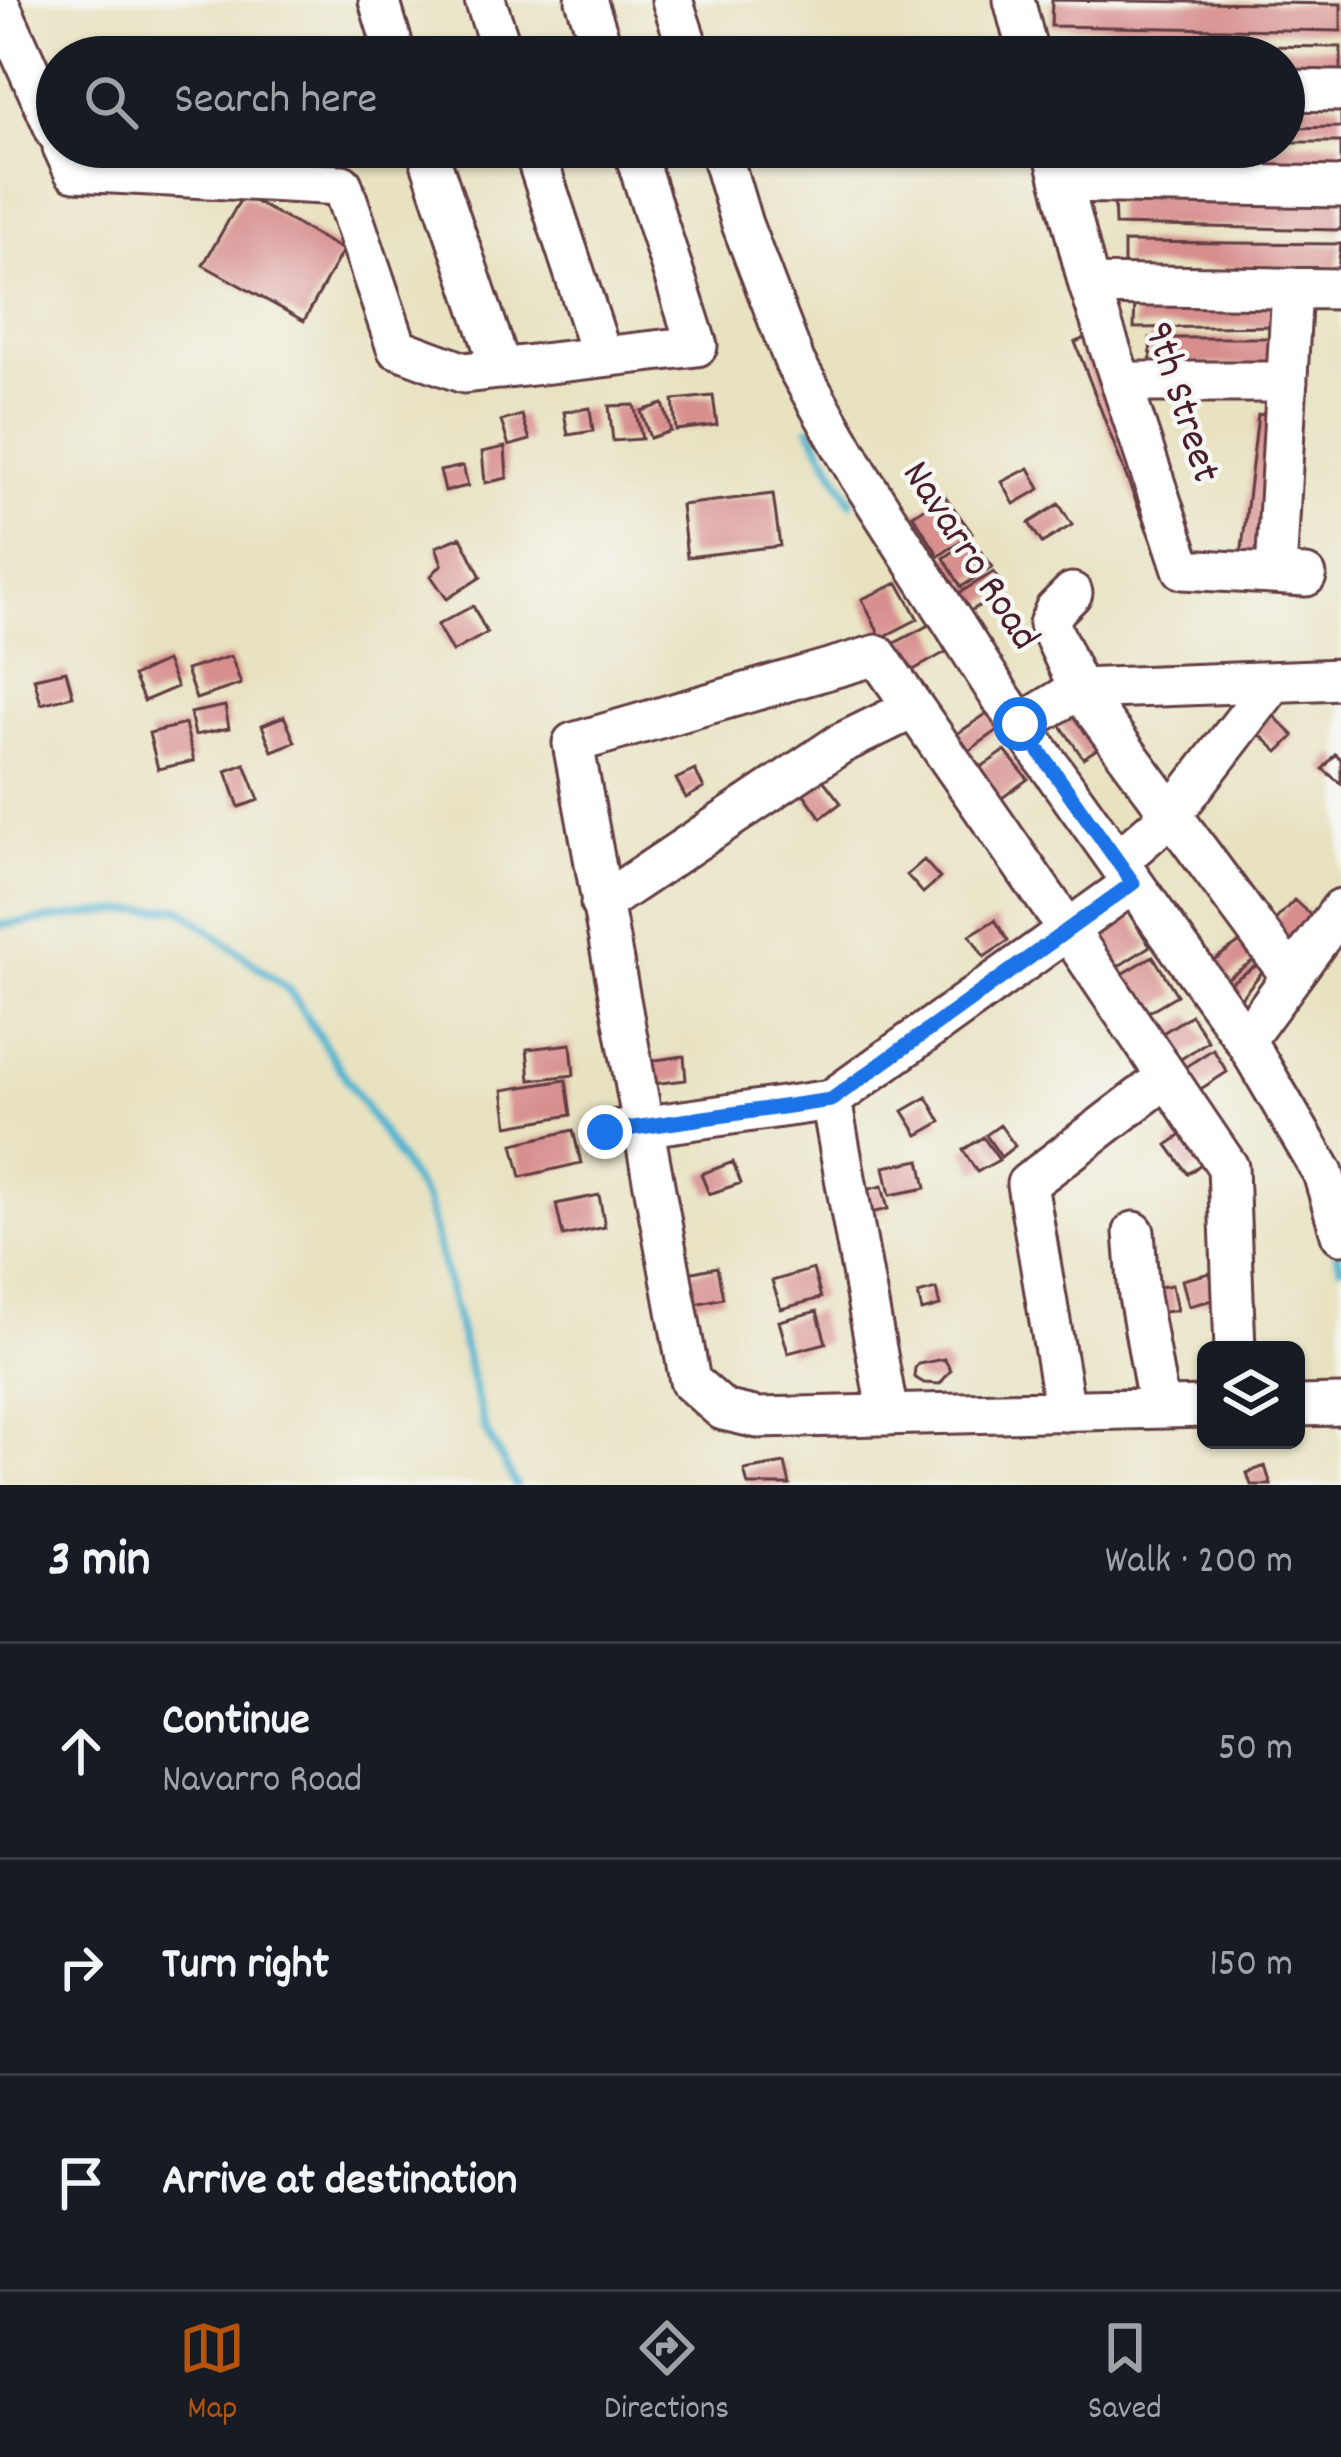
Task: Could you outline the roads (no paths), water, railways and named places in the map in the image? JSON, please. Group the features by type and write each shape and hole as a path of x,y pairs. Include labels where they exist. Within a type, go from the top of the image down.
{"street":[{"path":"379,0 390,36"},
{"path":"485,0 497,36"},
{"path":"586,0 597,36"},
{"path":"672,0 684,36"},
{"path":"1014,0 1023,36"},
{"path":"0,6 36,70"},
{"path":"1305,90 1341,91"},
{"path":"73,168 342,185 397,348 464,373 697,346 640,168"},
{"path":"433,168 501,369"},
{"path":"540,168 602,357"},
{"name":"Navarro Road","path":"725,168 795,363 860,477 1020,724 1245,1040 1323,1173 1341,1234"},
{"name":"9th Street","path":"1059,168 1089,285 1183,569 1291,575 1287,382"},
{"path":"1107,168 1341,187"},
{"path":"1089,285 1341,289"},
{"path":"1121,382 1287,382 1292,288"},
{"path":"1072,593 1048,624 1079,689 1290,976"},
{"path":"1197,1407 758,1418 722,1410 690,1381 624,1130 601,904 573,743 877,655 1228,1167 1235,1341"},
{"path":"1020,724 1079,689 1341,679"},
{"path":"624,1130 831,1100 1068,930 1125,872 1273,683"},
{"path":"601,904 840,745 914,708"},
{"path":"1245,1040 1341,909"},
{"path":"1065,1411 1027,1184 1167,1077"},
{"path":"831,1100 888,1415"},
{"path":"1134,1232 1139,1296 1160,1408"},
{"path":"1305,1406 1341,1405"}],"waterway":[{"path":"810,428 851,502"},
{"path":"0,925 180,908 289,990 427,1202 485,1430 516,1485"},
{"path":"1335,1247 1341,1266"}]}
